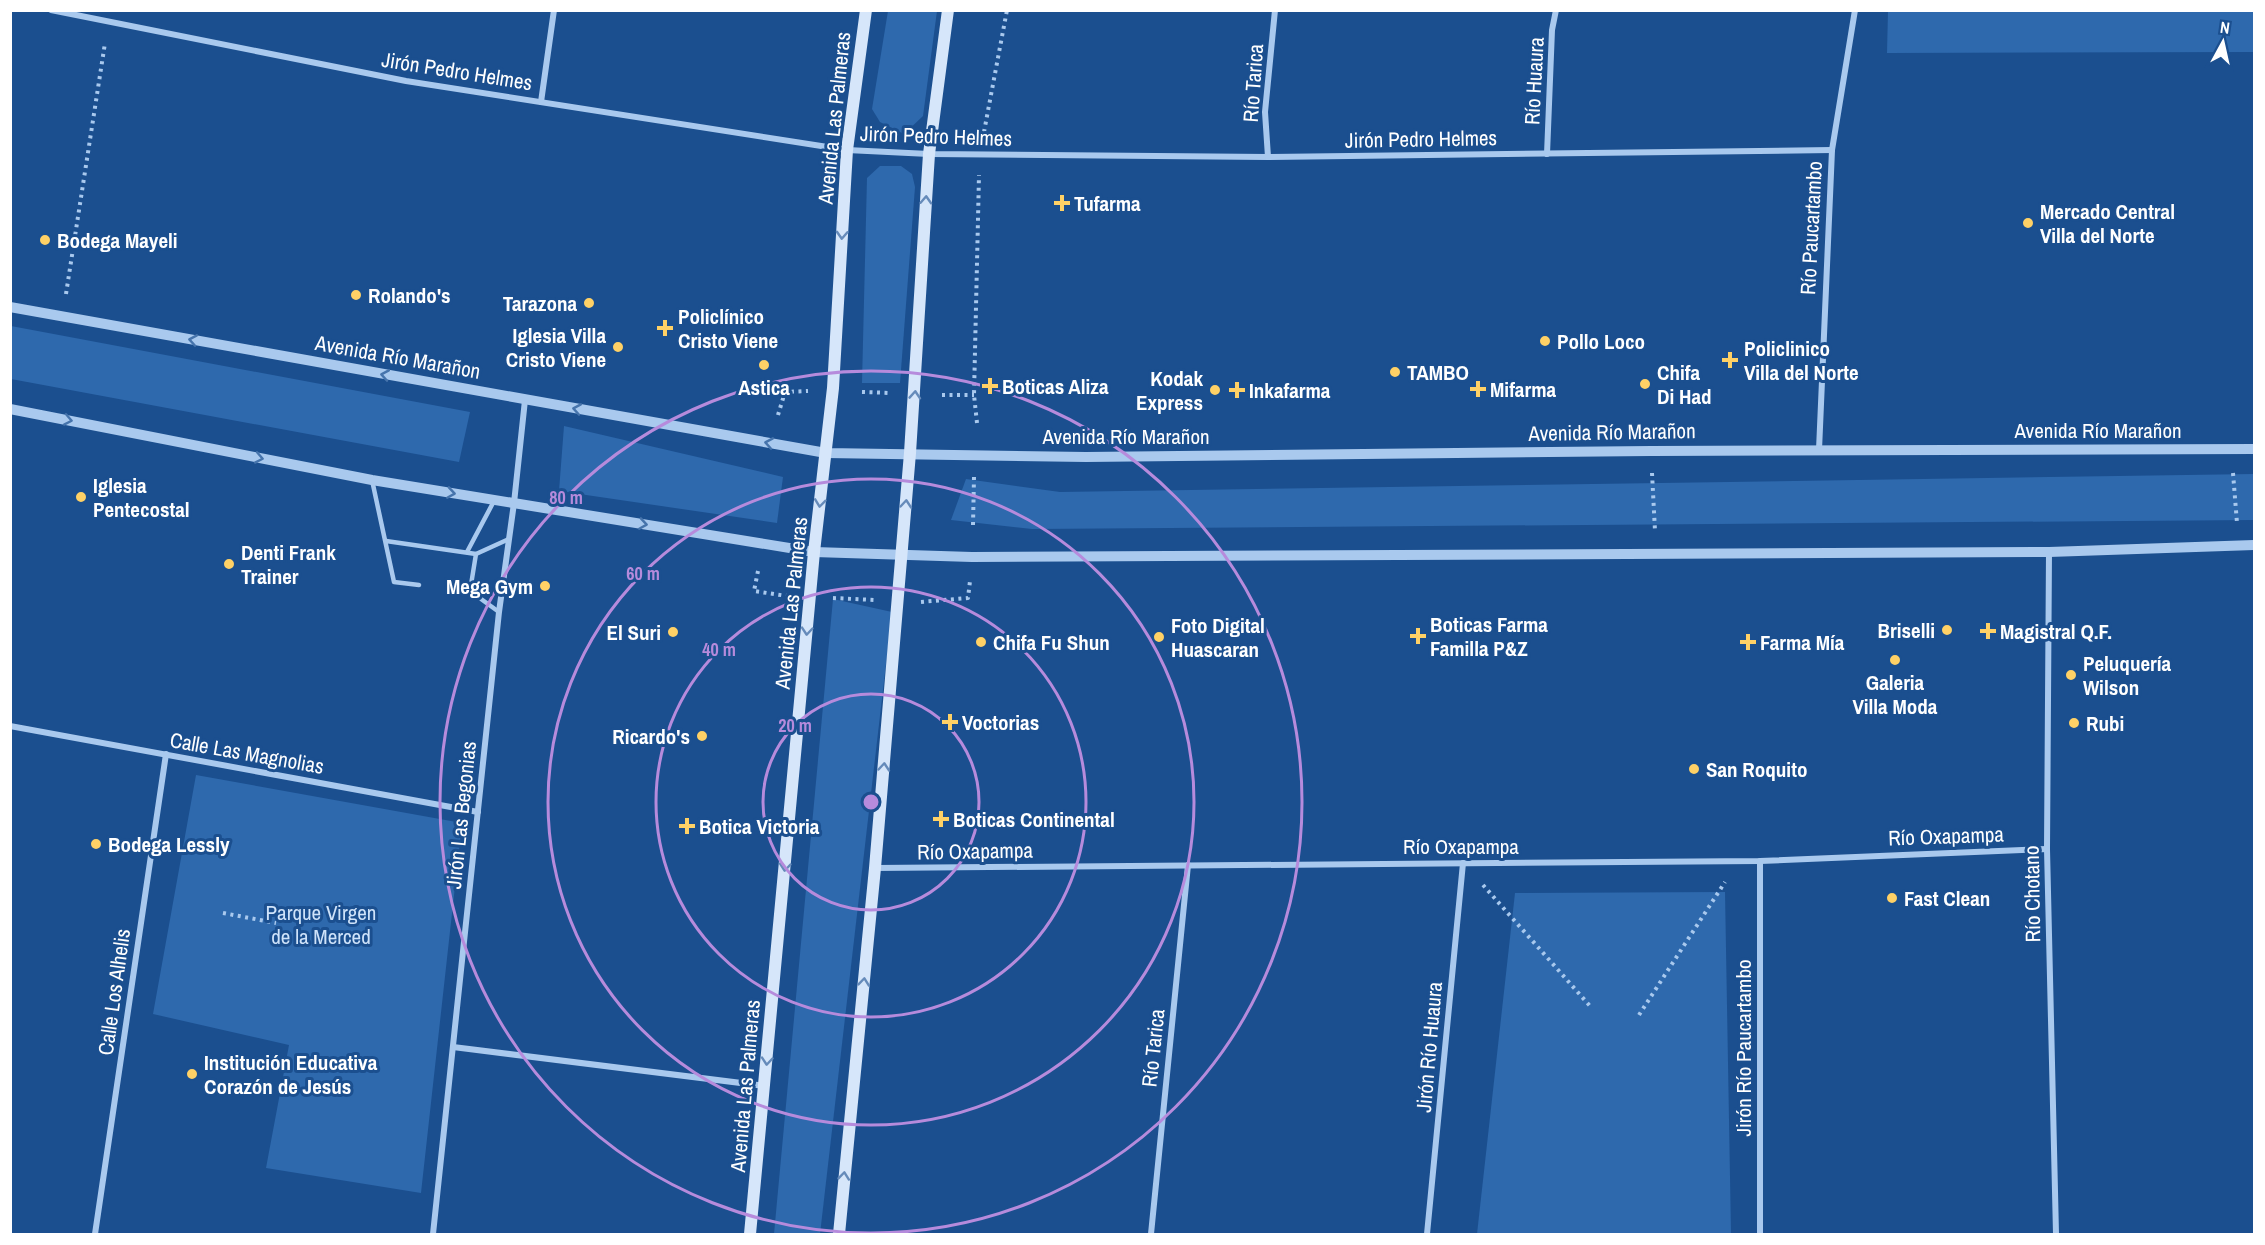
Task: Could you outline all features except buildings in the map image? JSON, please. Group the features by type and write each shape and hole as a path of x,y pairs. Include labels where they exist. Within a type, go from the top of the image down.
{"main road":[{"name":"Avenida Las Palmeras","path":"750,1234 814,552 833,388 846,150 866,10"},
{"path":"839,1234 875,868 902,555 929,154 948,10"}],"street":[{"name":"Jirón Pedro Helmes","path":"51,10 406,81 846,150 929,154 1268,157 1832,150"},
{"path":"541,102 554,10"},
{"name":"Río Tarica","path":"1268,157 1265,112 1275,10"},
{"name":"Río Huaura","path":"1547,154 1552,30 1556,10"},
{"name":"Río Paucartambo","path":"1819,450 1832,150 1855,10"},
{"name":"Avenida Río Marañon","path":"10,308 826,453 1086,457 1651,451 2254,449"},
{"name":"Jirón Las Begonias","path":"433,1234 499,612 525,400"},
{"path":"10,409 372,480 814,552 1007,557 2049,552 2254,545"},
{"name":"Río Chotano","path":"2049,552 2047,849 2056,1234"},
{"name":"Calle Las Magnolias","path":"10,726 478,812"},
{"name":"Calle Los Alhelis","path":"95,1234 166,754"},
{"name":"Río Oxapampa","path":"875,868 1760,861 2047,849"},
{"name":"Jirón Río Paucartambo","path":"1760,861 1760,1234"},
{"name":"Jirón Río Huaura","path":"1427,1234 1463,863"},
{"name":"Río Tarica","path":"1151,1234 1188,865"},
{"path":"453,1047 765,1086"}],"lane":[{"path":"372,480 394,582 419,585"},
{"path":"467,552 494,500"},
{"path":"386,541 476,554 509,539"},
{"path":"470,591 476,554"},
{"path":"451,589 470,591 499,612"}],"path":[{"path":"977,423 974,395 980,154 1007,10"},
{"path":"63,317 108,22"},
{"path":"778,415 785,392 808,391"},
{"path":"862,392 899,393"},
{"path":"942,395 974,395"},
{"path":"2231,449 2238,545"},
{"path":"1651,451 1656,553"},
{"path":"973,525 974,475"},
{"path":"758,571 754,591 789,596"},
{"path":"920,602 968,598 970,577"},
{"path":"830,598 881,601"},
{"path":"1639,1015 1740,860"},
{"path":"1463,863 1590,1006"},
{"path":"223,913 276,923"}],"green space":[{"path":"888,11 937,11 923,116 904,134 880,122 872,109"},
{"path":"1888,11 2254,11 2254,52 1887,53"},
{"path":"880,166 901,166 912,174 915,187 900,383 862,383 867,178"},
{"path":"11,326 470,412 459,462 11,379"},
{"path":"564,426 783,477 777,523 559,491"},
{"path":"2254,474 2254,520 1032,529 951,520 966,479 1060,492"},
{"path":"833,599 892,612 820,1234 774,1234"},
{"name":"Parque Virgen de la Merced","path":"196,775 462,823 421,1193 266,1168 289,1045 153,1014"},
{"path":"1725,892 1731,1234 1477,1234 1515,893"}],"place":[{"name":"Tufarma","path":"1062,203"},
{"name":"Mercado Central Villa del Norte","path":"2028,223"},
{"name":"Bodega Mayeli","path":"45,240"},
{"name":"Rolando's","path":"356,295"},
{"name":"Tarazona","path":"589,303"},
{"name":"Policlínico Cristo Viene","path":"665,328"},
{"name":"Pollo Loco","path":"1545,341"},
{"name":"Iglesia Villa Cristo Viene","path":"618,347"},
{"name":"Policlinico Villa del Norte","path":"1730,360"},
{"name":"Astica","path":"764,365"},
{"name":"TAMBO","path":"1395,372"},
{"name":"Chifa Di Had","path":"1645,384"},
{"name":"Boticas Aliza","path":"990,386"},
{"name":"Mifarma","path":"1478,389"},
{"name":"Kodak Express","path":"1215,390"},
{"name":"Inkafarma","path":"1237,390"},
{"name":"Iglesia Pentecostal","path":"81,497"},
{"name":"Denti Frank Trainer","path":"229,564"},
{"name":"Mega Gym","path":"545,586"},
{"name":"Briselli","path":"1947,630"},
{"name":"Magistral Q.F.","path":"1988,631"},
{"name":"El Suri","path":"673,632"},
{"name":"Boticas Farma Familla P&Z","path":"1418,636"},
{"name":"Foto Digital Huascaran","path":"1159,637"},
{"name":"Chifa Fu Shun","path":"981,642"},
{"name":"Farma Mía","path":"1748,642"},
{"name":"Galeria Villa Moda","path":"1895,660"},
{"name":"Peluquería Wilson","path":"2071,675"},
{"name":"Voctorias","path":"950,722"},
{"name":"Rubi","path":"2074,723"},
{"name":"Ricardo's","path":"702,736"},
{"name":"San Roquito","path":"1694,769"},
{"name":"Boticas Continental","path":"941,819"},
{"name":"Botica Victoria","path":"687,826"},
{"name":"Bodega Lessly","path":"96,844"},
{"name":"Fast Clean","path":"1892,898"},
{"name":"Institución Educativa Corazón de Jesús","path":"192,1074"}]}
